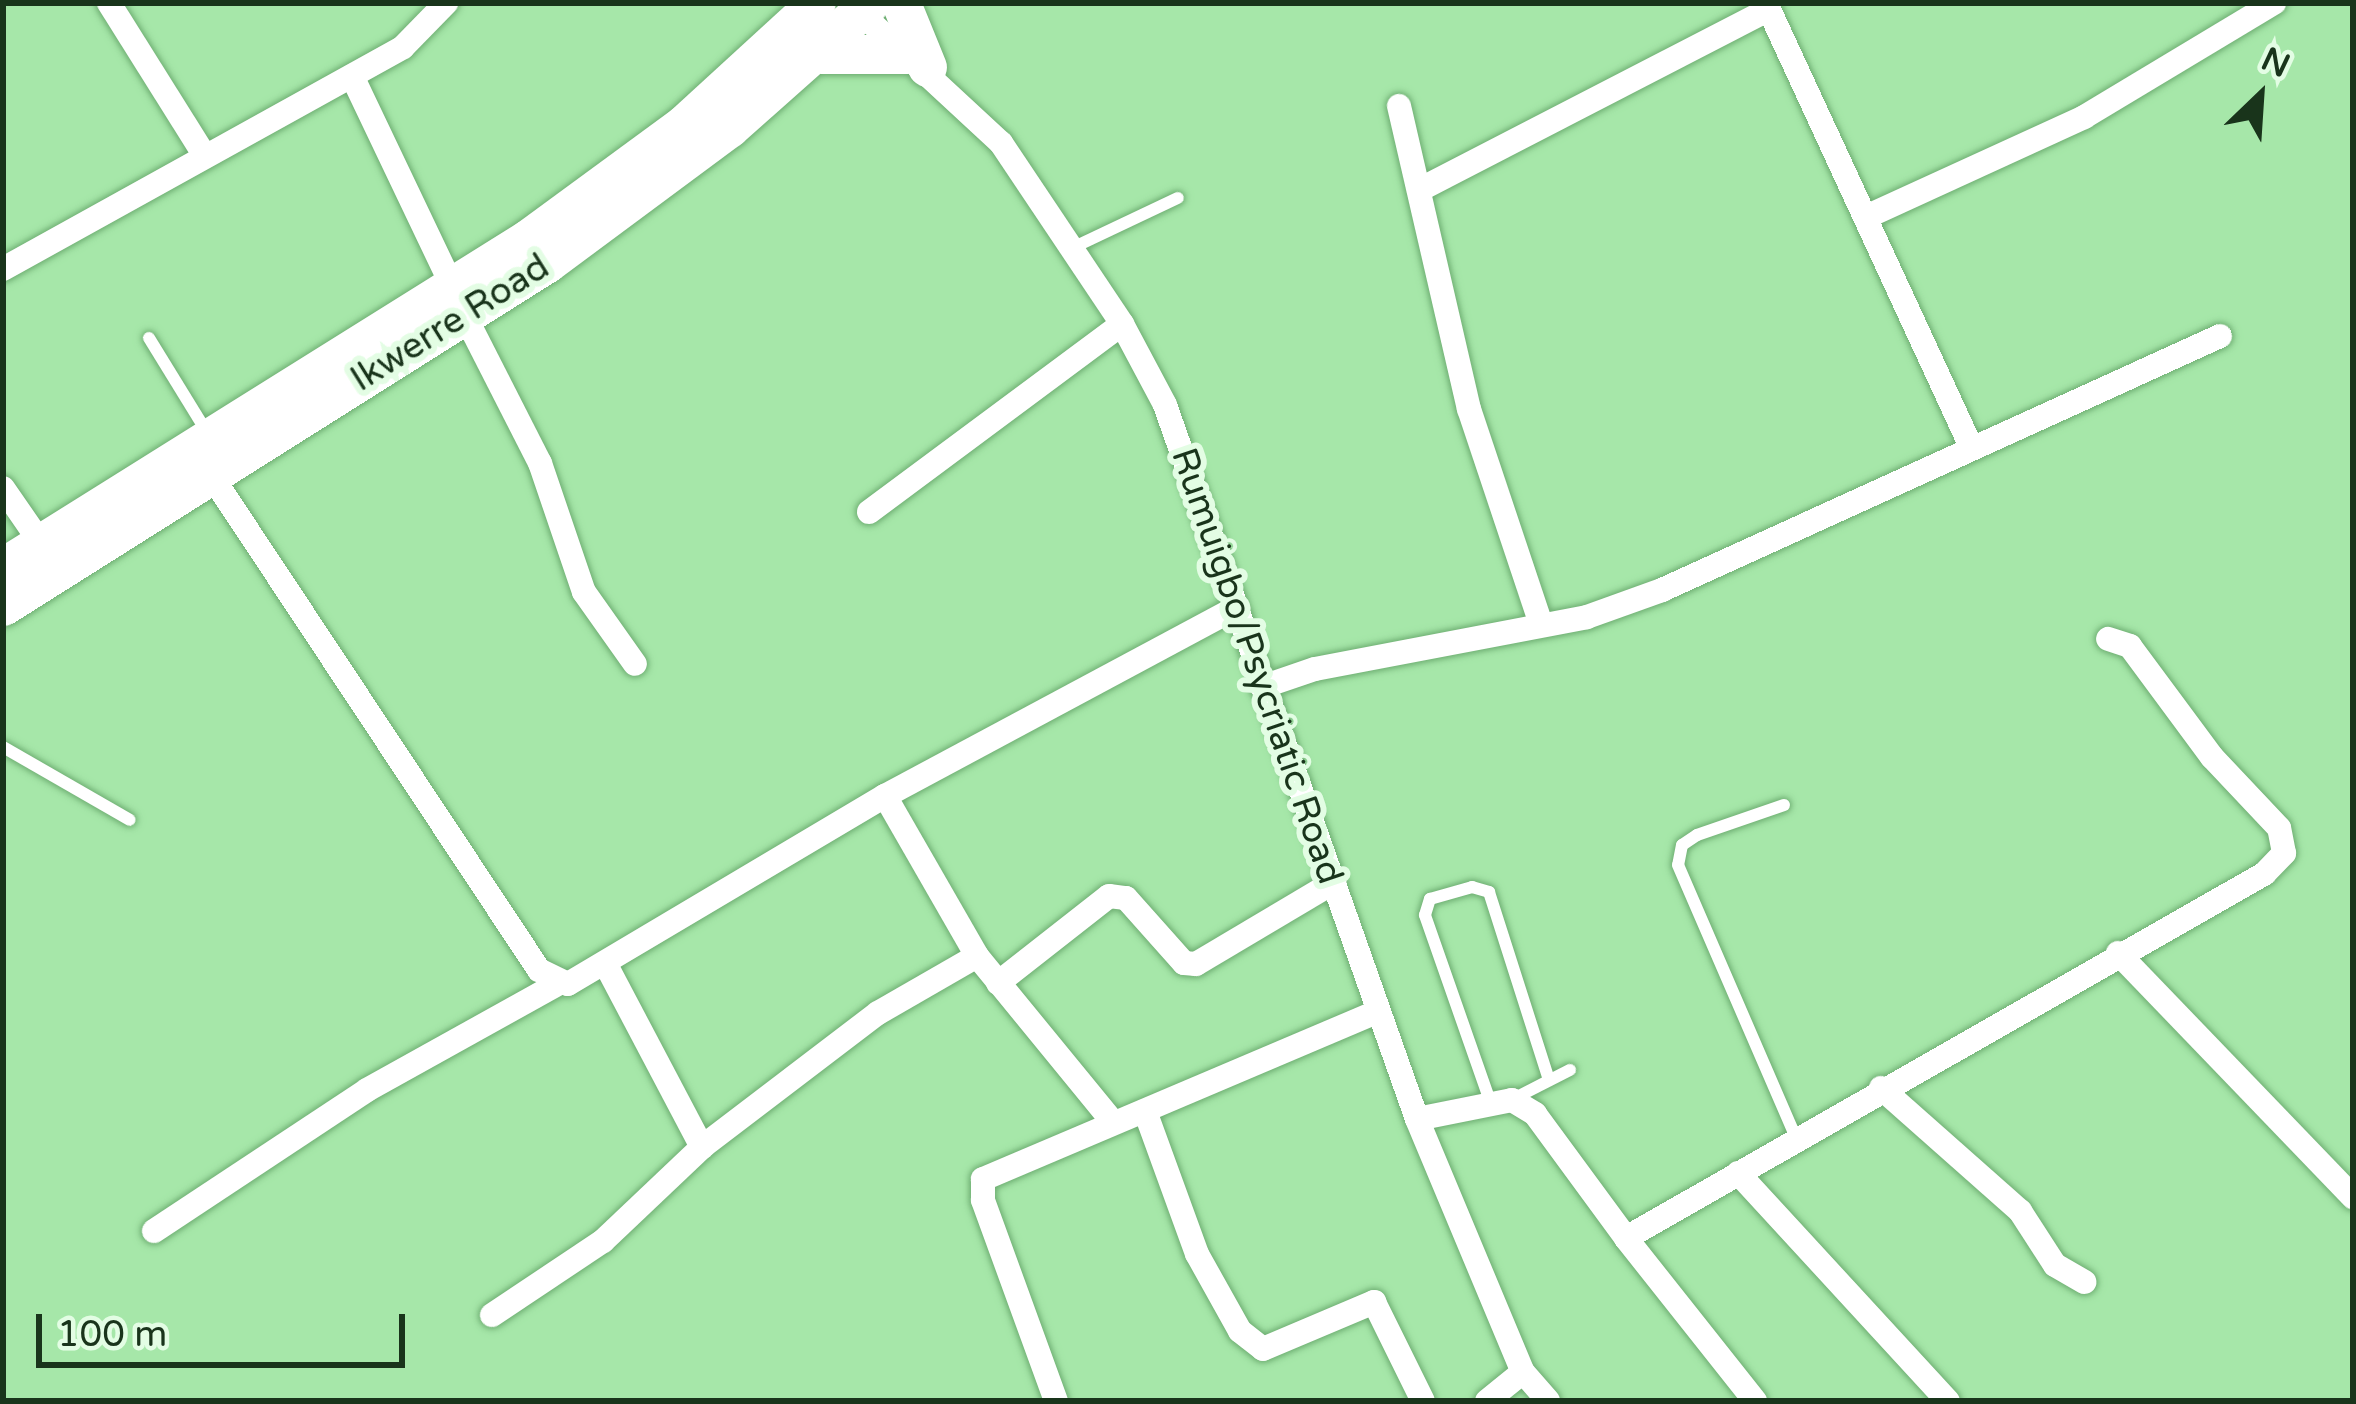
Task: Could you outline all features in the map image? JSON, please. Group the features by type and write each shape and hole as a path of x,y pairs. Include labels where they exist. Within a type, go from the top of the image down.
{"main road":[{"name":"Ikwerre Road","path":"459,302 683,125 816,3"},
{"path":"821,54 917,60 901,3"},
{"name":"Ikwerre Road","path":"3,606 212,457 459,302 640,196 821,54 860,6"},
{"name":"Ikwerre Road","path":"3,567 212,457"}],"street":[{"path":"110,3 202,153"},
{"path":"3,268 202,153 403,47 446,3"},
{"path":"1866,217 2084,117 2274,3"},
{"name":"Rumuigbo/Psycriatic Road","path":"860,6 1001,142 1122,324 1165,405 1417,1119 1523,1372 1548,1401"},
{"path":"1419,190 1766,7 1972,448"},
{"path":"352,76 540,463 584,592 635,664"},
{"path":"1399,106 1469,409 1541,624"},
{"path":"868,512 1122,324"},
{"path":"1262,687 1541,624 1662,590 2220,336"},
{"path":"212,457 412,788 538,970 560,983 577,984 885,796 1236,608"},
{"path":"3,488 41,544"},
{"path":"1627,1238 1881,1088 2264,874 2286,842 2130,646 2108,639"},
{"path":"885,796 977,956 1113,1122"},
{"path":"998,982 1109,896 1126,898 1184,963 1196,964 1334,882"},
{"path":"2118,953 2353,1198"},
{"path":"492,1315 603,1241 702,1147 878,1013 977,956"},
{"path":"606,964 702,1147"},
{"path":"154,1231 368,1090 560,983"},
{"path":"1056,1401 983,1200 983,1179 1378,1011"},
{"path":"1881,1088 2020,1211 2055,1265 2084,1282"},
{"path":"1417,1119 1501,1101 1535,1114 1755,1401"},
{"path":"1145,1112 1197,1254 1240,1331 1263,1349 1374,1302 1423,1401"},
{"path":"1738,1173 1948,1401"},
{"path":"1487,1401 1523,1372"}],"lane":[{"path":"1071,249 1178,198"},
{"path":"148,338 212,457"},
{"path":"3,747 130,820"},
{"path":"1784,805 1697,835 1682,845 1678,865 1796,1138"},
{"path":"1549,1080 1489,892 1472,886 1430,899 1425,916 1501,1101 1549,1080 1570,1070"}]}
